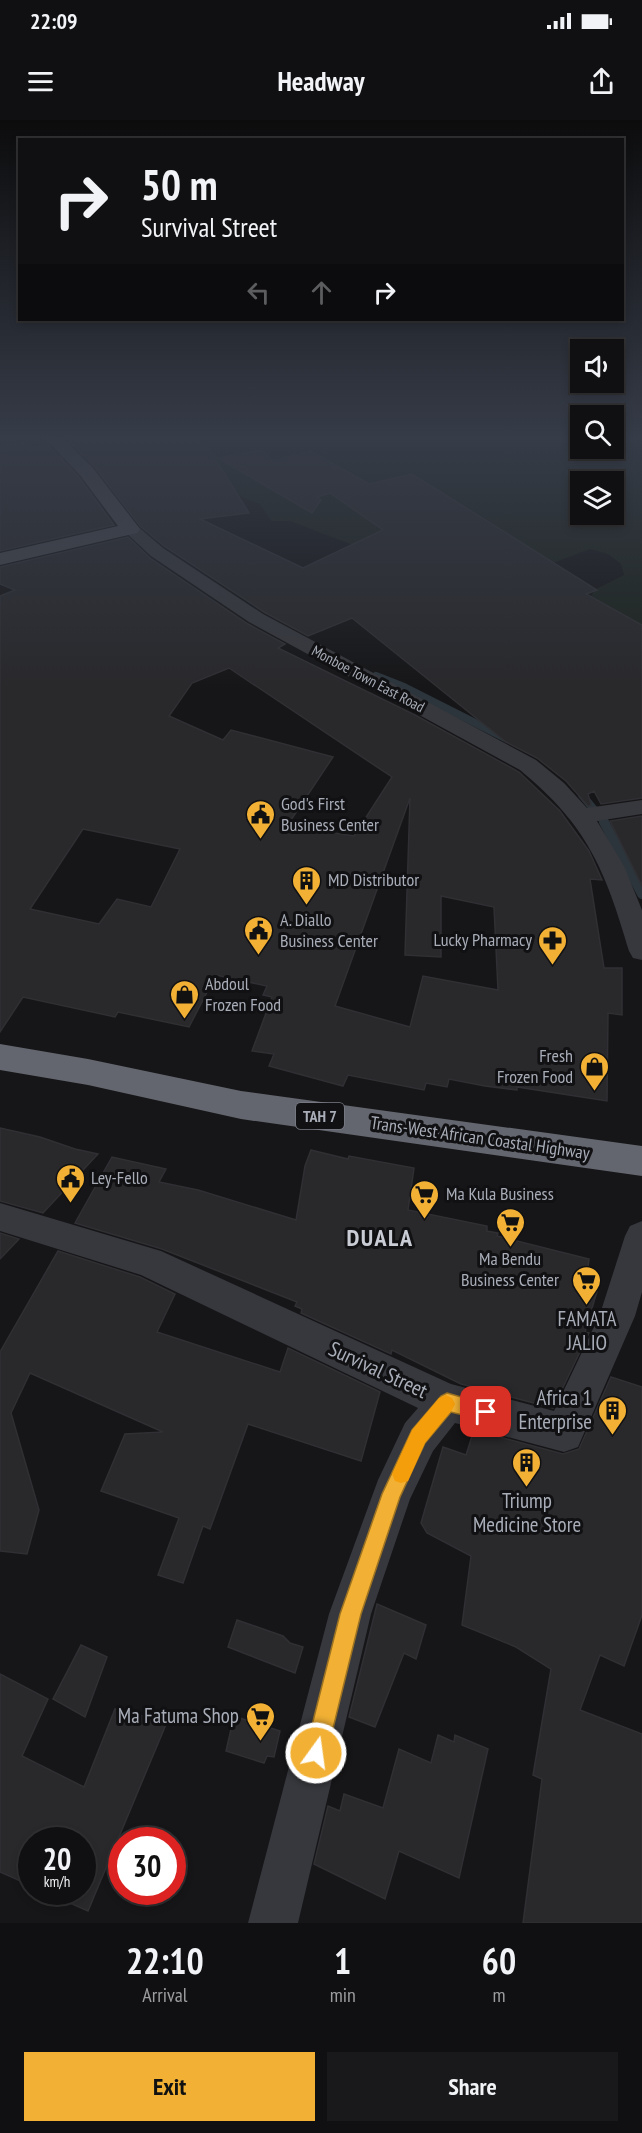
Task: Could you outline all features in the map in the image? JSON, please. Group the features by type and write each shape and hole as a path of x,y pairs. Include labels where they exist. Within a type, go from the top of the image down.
{"highway":[{"name":"Trans-West African Coastal Highway","path":"0,1057 88,1072 241,1105 642,1161"}],"street":[{"name":"Monboe Town East Road","path":"123,520 130,529 157,552 256,618 528,765 561,792 581,816 604,852 626,895 642,951"},
{"path":"0,559 130,529"},
{"path":"581,816 642,807"},
{"name":"Survival Street","path":"0,1217 149,1262 447,1402 564,1432 617,1316 642,1236"},
{"path":"273,1923 350,1614 392,1494 419,1437 447,1402"}],"shaded area":[{"path":"270,520 570,520 570,525 624,525 624,520 642,520 642,677 623,614 590,599 594,590 624,575 621,564 608,554 590,549 524,574 366,550 290,521"}],"building":[{"path":"0,520 110,520 114,525 0,551"},
{"path":"136,520 202,520 303,568 383,530 369,520 486,520 597,590 586,594 642,625 642,798 601,804 594,791 588,794 591,805 588,806 566,781 537,758 506,742 352,618 308,636 264,612 164,546"},
{"path":"128,537 150,558 248,624 285,644 278,648 415,715 519,772 560,811 589,851 602,880 590,879 604,968 622,968 622,1015 608,1013 607,1101 517,1087 517,1090 485,1086 449,1079 447,1087 426,1083 424,1090 348,1075 343,1086 269,1066 274,1054 252,1051 272,997 263,995 267,986 216,975 189,1027 118,1012 115,1017 23,997 0,1032 0,596 15,590 0,584 0,567","holes":["229,668 392,777 354,836 287,826 333,757 231,730 223,740 169,716 192,683","410,798 405,955 441,957 441,896 494,907 498,990 423,976 410,1027 335,1006","83,829 180,849 151,907 117,899 99,924 30,909"]},
{"path":"642,816 642,886 610,821"},
{"path":"0,1128 98,1154 43,1213 0,1201"},
{"path":"311,1150 348,1159 349,1156 414,1168 408,1210 487,1226 487,1231 498,1233 497,1236 589,1259 586,1284 598,1288 585,1332 589,1333 553,1408 461,1384 392,1350 391,1354 301,1313 302,1309 295,1306 297,1302 162,1249 75,1223 112,1157 166,1169 159,1182 198,1190 296,1220 305,1166"},
{"path":"0,1233 19,1239 0,1259"},
{"path":"58,1251 140,1277 175,1294 157,1332 280,1372 288,1348 380,1392 361,1461 248,1424 210,1529 203,1526 183,1583 158,1575 179,1518 101,1491 125,1434 163,1432 30,1373 11,1413 39,1510 27,1554 0,1551 0,1352"},
{"path":"611,1377 642,1387 642,1615 624,1666 600,1655 580,1710 642,1734 642,1923 523,1923 542,1779 533,1775 551,1669 516,1647 462,1625 471,1556 427,1533 421,1523 443,1447 466,1455 474,1430 563,1454 579,1449"},
{"path":"377,1604 426,1625 416,1659 404,1653 375,1727 349,1717"},
{"path":"237,1620 283,1636 290,1643 303,1647 295,1673 228,1647"},
{"path":"81,1645 107,1657 85,1717 53,1699"},
{"path":"0,1674 48,1699 22,1756 84,1787 115,1709 167,1722 123,1827 108,1827 108,1863 96,1892 96,1827 18,1827 18,1880 0,1872"},
{"path":"234,1716 280,1731 274,1757 267,1756 264,1763 226,1751"},
{"path":"438,1735 454,1742 455,1735 488,1749 459,1878 399,1851 385,1899 314,1864 328,1806 340,1811 344,1794 383,1808 399,1749 431,1763"},
{"path":"74,1905 91,1905 88,1911"}],"waterway":[{"path":"376,676 404,687 507,739"},
{"path":"582,795 606,824"},
{"path":"604,822 642,894"}],"slow traffic":[{"path":"401,1474 419,1437 446,1404"}],"place":[{"name":"God's First Business Center","path":"260,840"},
{"name":"MD Distributor","path":"307,906"},
{"name":"A. Diallo Business Center","path":"259,956"},
{"name":"Lucky Pharmacy","path":"553,966"},
{"name":"Abdoul Frozen Food","path":"184,1020"},
{"name":"Fresh Frozen Food","path":"594,1092"},
{"name":"Ley-Fello","path":"70,1204"},
{"name":"Ma Kula Business","path":"425,1220"},
{"name":"Ma Bendu Business Center","path":"510,1248"},
{"name":"FAMATA JALIO","path":"587,1306"},
{"name":"Africa 1 Enterprise","path":"613,1436"},
{"name":"Triump Medicine Store","path":"527,1488"},
{"name":"Ma Fatuma Shop","path":"260,1742"}],"district":[{"name":"DUALA","path":"380,1238"}],"route":[{"path":"316,1753 350,1614 392,1494 419,1437 447,1402 486,1412"}]}
